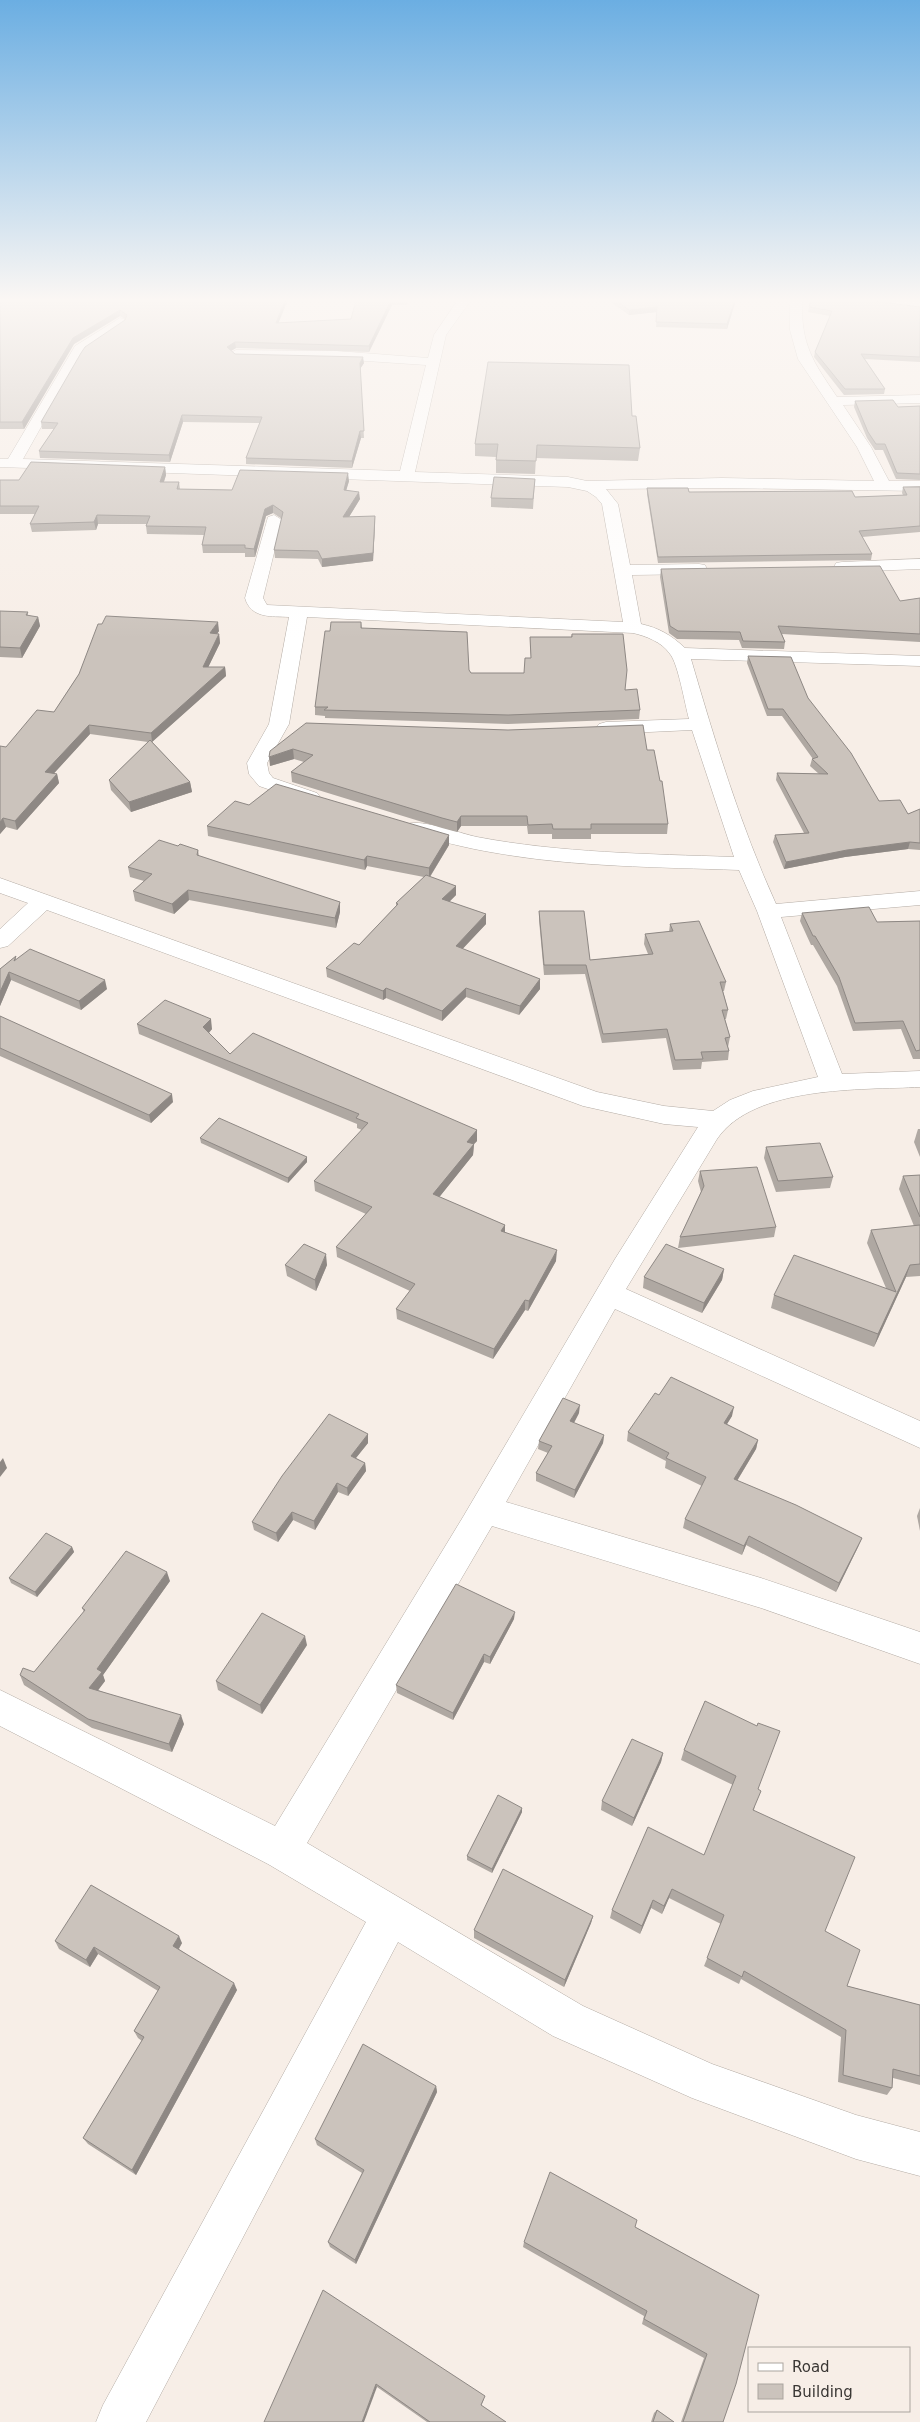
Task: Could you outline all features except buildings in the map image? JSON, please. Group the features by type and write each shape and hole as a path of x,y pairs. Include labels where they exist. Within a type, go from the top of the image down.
{"street":[{"path":"7,463 39,413"},
{"path":"406,475 421,413"},
{"path":"840,413 864,447 884,485"},
{"path":"7,463 406,475 568,482 590,485 722,483 920,486"},
{"path":"590,485 601,491 610,504 633,628"},
{"path":"274,520 254,598 256,604 263,610 633,628 651,632 667,641 680,653 700,724 747,864 768,911 833,1084"},
{"path":"824,568 920,564"},
{"path":"621,570 718,569"},
{"path":"299,612 288,724 257,763 259,774 266,782 324,801"},
{"path":"680,653 920,661"},
{"path":"584,729 700,724"},
{"path":"399,824 437,835 511,850 546,854 747,864"},
{"path":"0,885 493,1066 592,1100 664,1114 718,1120"},
{"path":"768,911 920,898"},
{"path":"0,941 44,900"},
{"path":"282,1850 486,1510 609,1294 680,1177 718,1120 746,1104 774,1093 833,1084 920,1079"},
{"path":"609,1294 920,1435"},
{"path":"486,1510 761,1593 920,1648"},
{"path":"0,1707 282,1850 568,2021 707,2083 856,2137 920,2154"},
{"path":"120,2422 391,1915"}]}
